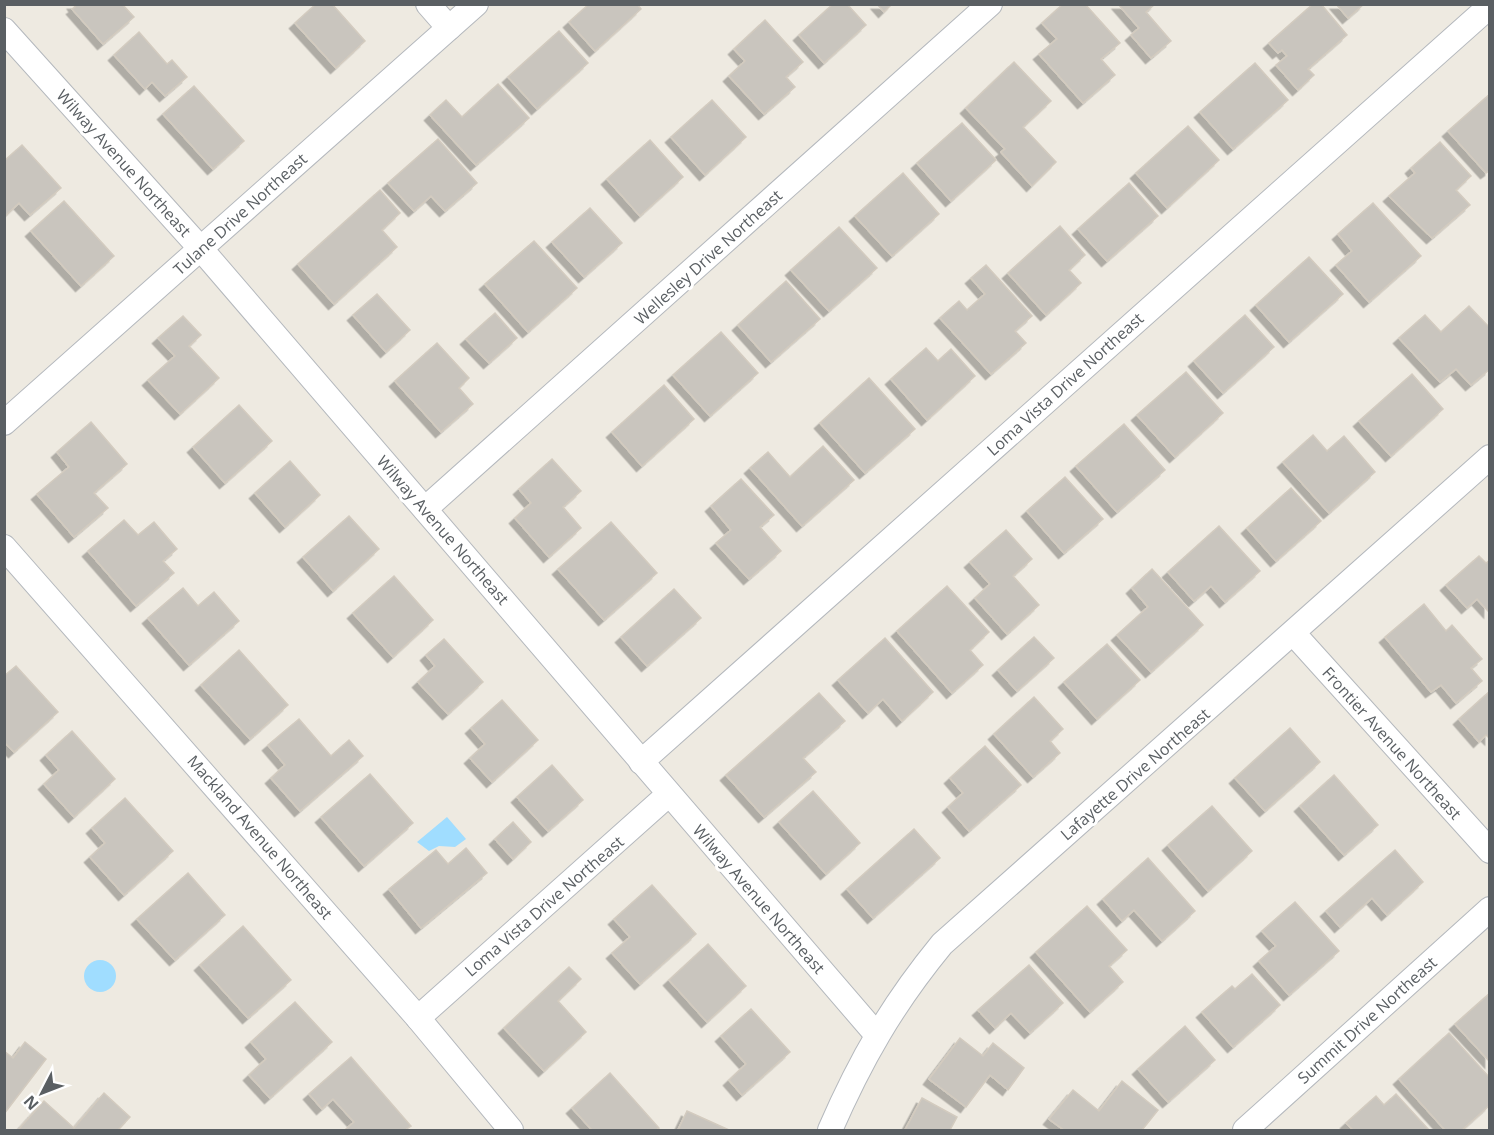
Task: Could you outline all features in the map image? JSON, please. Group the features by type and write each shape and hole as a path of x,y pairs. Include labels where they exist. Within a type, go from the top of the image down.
{"street":[{"path":"428,4 449,28"},
{"name":"Tulane Drive Northeast","path":"4,423 476,4"},
{"name":"Wellesley Drive Northeast","path":"425,509 990,4"},
{"name":"Loma Vista Drive Northeast","path":"641,762 1490,6"},
{"name":"Wilway Avenue Northeast","path":"4,30 201,249 876,1034"},
{"name":"Lafayette Drive Northeast","path":"830,1131 876,1034 904,991 942,944 1294,634 1490,457"},
{"name":"Mackland Avenue Northeast","path":"4,547 418,1018 501,1127"},
{"name":"Frontier Avenue Northeast","path":"1294,634 1490,851"},
{"name":"Loma Vista Drive Northeast","path":"418,1018 669,794"},
{"name":"Summit Drive Northeast","path":"1250,1129 1490,909"}],"water":[{"path":"447,817 466,839 455,847 439,846 429,851 417,842"},
{"path":"100,960 112,964 116,976 112,988 100,992 88,988 84,976 88,964"}],"building":[{"path":"73,4 122,4 134,17 103,44 72,9 75,7"},
{"path":"316,4 332,4 365,41 336,68 295,23"},
{"path":"589,4 637,4 641,9 595,51 569,22"},
{"path":"833,4 847,4 866,25 824,63 799,35"},
{"path":"877,4 892,4 884,12"},
{"path":"1063,4 1085,4 1120,43 1101,59 1115,75 1083,103 1039,54 1057,39 1042,23"},
{"path":"1118,4 1155,4 1146,12 1171,41 1151,58 1131,35 1139,28"},
{"path":"1313,4 1321,4 1347,35 1308,69 1314,75 1298,90 1276,65 1287,56 1282,50 1278,53 1269,43"},
{"path":"1336,4 1364,4 1348,18"},
{"path":"765,20 803,62 786,77 795,87 764,114 729,76 745,61 734,49"},
{"path":"559,31 588,63 537,109 508,77"},
{"path":"139,32 167,64 172,60 187,77 165,96 152,82 145,89 114,55"},
{"path":"1014,62 1051,101 1023,127 1056,162 1032,186 1001,152 1005,149 966,108"},
{"path":"1255,63 1288,100 1233,149 1200,112"},
{"path":"498,84 529,118 476,165 430,115 446,100 462,117"},
{"path":"194,86 244,141 213,169 163,114"},
{"path":"1490,94 1490,170 1486,173 1448,131"},
{"path":"712,100 746,137 705,175 671,137"},
{"path":"962,123 996,160 951,201 917,163"},
{"path":"1188,126 1219,160 1167,208 1136,173"},
{"path":"438,139 477,183 445,211 431,196 414,211 388,183"},
{"path":"650,140 683,177 640,216 607,179"},
{"path":"1440,142 1471,176 1456,190 1470,205 1432,238 1389,196 1415,173 1411,168"},
{"path":"22,145 61,188 30,215 19,203 5,216 4,161"},
{"path":"903,173 939,214 892,256 855,216"},
{"path":"1129,183 1158,216 1107,261 1078,229"},
{"path":"380,190 400,213 382,230 397,247 334,304 298,264"},
{"path":"64,201 114,256 81,286 31,231"},
{"path":"1373,203 1421,256 1369,302 1336,265 1352,251 1338,234"},
{"path":"590,208 622,243 584,277 552,242"},
{"path":"1060,226 1085,255 1069,270 1081,283 1046,315 1008,273"},
{"path":"839,227 877,268 829,311 791,270"},
{"path":"534,241 577,288 528,332 485,284"},
{"path":"1309,257 1343,294 1289,342 1256,305"},
{"path":"986,265 1032,316 1015,331 1026,343 991,374 940,318 959,301 967,310 985,294 971,278"},
{"path":"786,281 820,319 771,362 738,325"},
{"path":"377,294 410,330 386,352 353,315"},
{"path":"1469,306 1490,328 1490,369 1471,385 1456,369 1440,382 1399,338 1425,315 1441,332"},
{"path":"495,313 517,338 489,363 466,339"},
{"path":"1245,315 1274,347 1223,393 1194,361"},
{"path":"183,316 201,335 189,346 219,378 180,414 148,380 175,356 158,338"},
{"path":"721,332 758,373 710,416 673,375"},
{"path":"437,343 469,378 459,388 473,404 441,432 395,381"},
{"path":"926,348 938,361 951,349 975,376 927,420 891,379"},
{"path":"1186,372 1223,413 1175,457 1137,415"},
{"path":"1412,374 1443,409 1391,456 1359,421"},
{"path":"869,378 915,429 865,473 820,423"},
{"path":"664,385 694,419 642,466 612,432"},
{"path":"239,405 272,441 225,483 193,447"},
{"path":"91,422 127,464 94,493 108,508 74,537 37,494 69,467 57,452"},
{"path":"1124,424 1165,470 1117,512 1076,466"},
{"path":"1313,435 1327,451 1344,436 1375,472 1329,513 1283,462"},
{"path":"823,446 854,480 802,526 750,468 768,452 790,477"},
{"path":"552,459 581,491 563,507 581,528 549,557 515,518 531,503 519,489"},
{"path":"290,461 320,495 285,527 255,493"},
{"path":"1065,477 1103,519 1064,553 1027,511"},
{"path":"741,479 774,515 760,527 781,551 749,579 716,543 731,530 711,506"},
{"path":"1291,488 1321,521 1276,561 1247,528"},
{"path":"349,516 379,549 333,591 303,557"},
{"path":"124,520 138,535 154,522 177,549 163,561 174,573 136,606 88,551"},
{"path":"611,522 657,573 604,620 558,569"},
{"path":"1219,526 1260,571 1225,602 1211,586 1194,601 1168,572"},
{"path":"1006,530 1032,559 1013,576 1039,605 1007,634 975,598 990,584 970,562"},
{"path":"1479,556 1486,563 1490,560 1489,612 1477,599 1467,608 1446,585"},
{"path":"1152,569 1203,625 1151,672 1117,635 1148,607 1132,588"},
{"path":"394,576 433,620 393,657 353,613"},
{"path":"947,586 989,632 970,650 983,665 952,693 897,631"},
{"path":"183,588 198,606 214,592 239,621 189,665 148,618"},
{"path":"674,589 701,618 647,666 621,637"},
{"path":"1424,604 1446,631 1452,625 1482,659 1471,668 1482,681 1456,703 1441,685 1431,692 1385,637"},
{"path":"1034,637 1054,658 1017,691 998,670"},
{"path":"885,638 933,692 902,721 883,699 868,713 838,680"},
{"path":"444,639 483,682 448,714 418,682 435,666 426,655"},
{"path":"1107,644 1140,680 1097,719 1064,682"},
{"path":"239,650 288,705 250,739 201,685"},
{"path":"16,666 58,712 14,752 4,742 4,676"},
{"path":"1490,691 1490,739 1486,735 1479,742 1459,719"},
{"path":"819,693 845,721 803,758 816,772 764,817 726,775"},
{"path":"1034,697 1063,729 1050,741 1060,753 1033,777 994,734"},
{"path":"502,700 538,740 492,782 470,758 485,744 471,728"},
{"path":"299,719 331,756 349,740 363,756 300,811 271,778 285,765 268,745"},
{"path":"1290,728 1320,762 1265,811 1235,778"},
{"path":"72,731 115,779 74,817 44,784 59,770 46,755"},
{"path":"985,746 1021,785 969,831 948,807 963,793 950,778"},
{"path":"552,765 583,800 548,831 517,797"},
{"path":"370,774 413,823 364,866 321,817"},
{"path":"1334,775 1378,825 1344,855 1300,806"},
{"path":"813,791 860,843 826,874 779,822"},
{"path":"125,798 173,851 124,895 90,857 105,843 92,828"},
{"path":"1212,806 1252,851 1208,891 1168,845"},
{"path":"513,822 531,842 513,859 495,839"},
{"path":"914,829 940,858 873,918 847,889"},
{"path":"466,848 487,873 421,928 389,889 436,850 448,864"},
{"path":"1395,850 1423,882 1387,915 1372,898 1340,927 1326,911"},
{"path":"1148,858 1195,911 1162,941 1134,910 1122,921 1103,899"},
{"path":"188,873 225,915 175,960 137,919"},
{"path":"652,885 696,934 640,984 612,953 630,937 614,919"},
{"path":"1295,902 1339,951 1289,995 1259,961 1276,946 1262,931"},
{"path":"1087,906 1127,950 1109,966 1123,982 1090,1012 1036,952"},
{"path":"243,926 291,980 248,1018 200,965"},
{"path":"708,944 746,986 707,1022 669,980"},
{"path":"1029,965 1063,1003 1030,1033 1011,1013 995,1028 978,1010"},
{"path":"569,967 581,979 558,1001 586,1032 544,1071 504,1028"},
{"path":"1252,974 1280,1005 1233,1047 1202,1012 1232,986 1235,989"},
{"path":"1490,993 1490,1062 1455,1024"},
{"path":"295,1002 332,1042 270,1098 249,1075 266,1059 251,1042"},
{"path":"751,1009 790,1052 742,1095 729,1080 746,1064 721,1036"},
{"path":"1185,1026 1215,1060 1168,1102 1138,1069"},
{"path":"1449,1033 1490,1078 1490,1105 1462,1130 1445,1130 1399,1079"},
{"path":"960,1038 983,1056 993,1043 1024,1068 1008,1090 990,1075 966,1107 929,1079"},
{"path":"25,1042 46,1059 4,1114 4,1051 13,1058"},
{"path":"351,1057 411,1126 405,1130 345,1130 354,1122 333,1099 322,1109 309,1094"},
{"path":"610,1073 659,1128 656,1130 592,1130 572,1108"},
{"path":"1122,1081 1158,1110 1142,1130 1064,1130 1049,1119 1073,1090 1099,1111"},
{"path":"104,1093 130,1117 118,1130 18,1130 44,1101 74,1128"},
{"path":"1396,1094 1429,1130 1353,1130 1346,1123 1376,1096 1384,1105"},
{"path":"922,1098 957,1117 950,1130 905,1130"},
{"path":"687,1111 729,1130 678,1130"}]}
